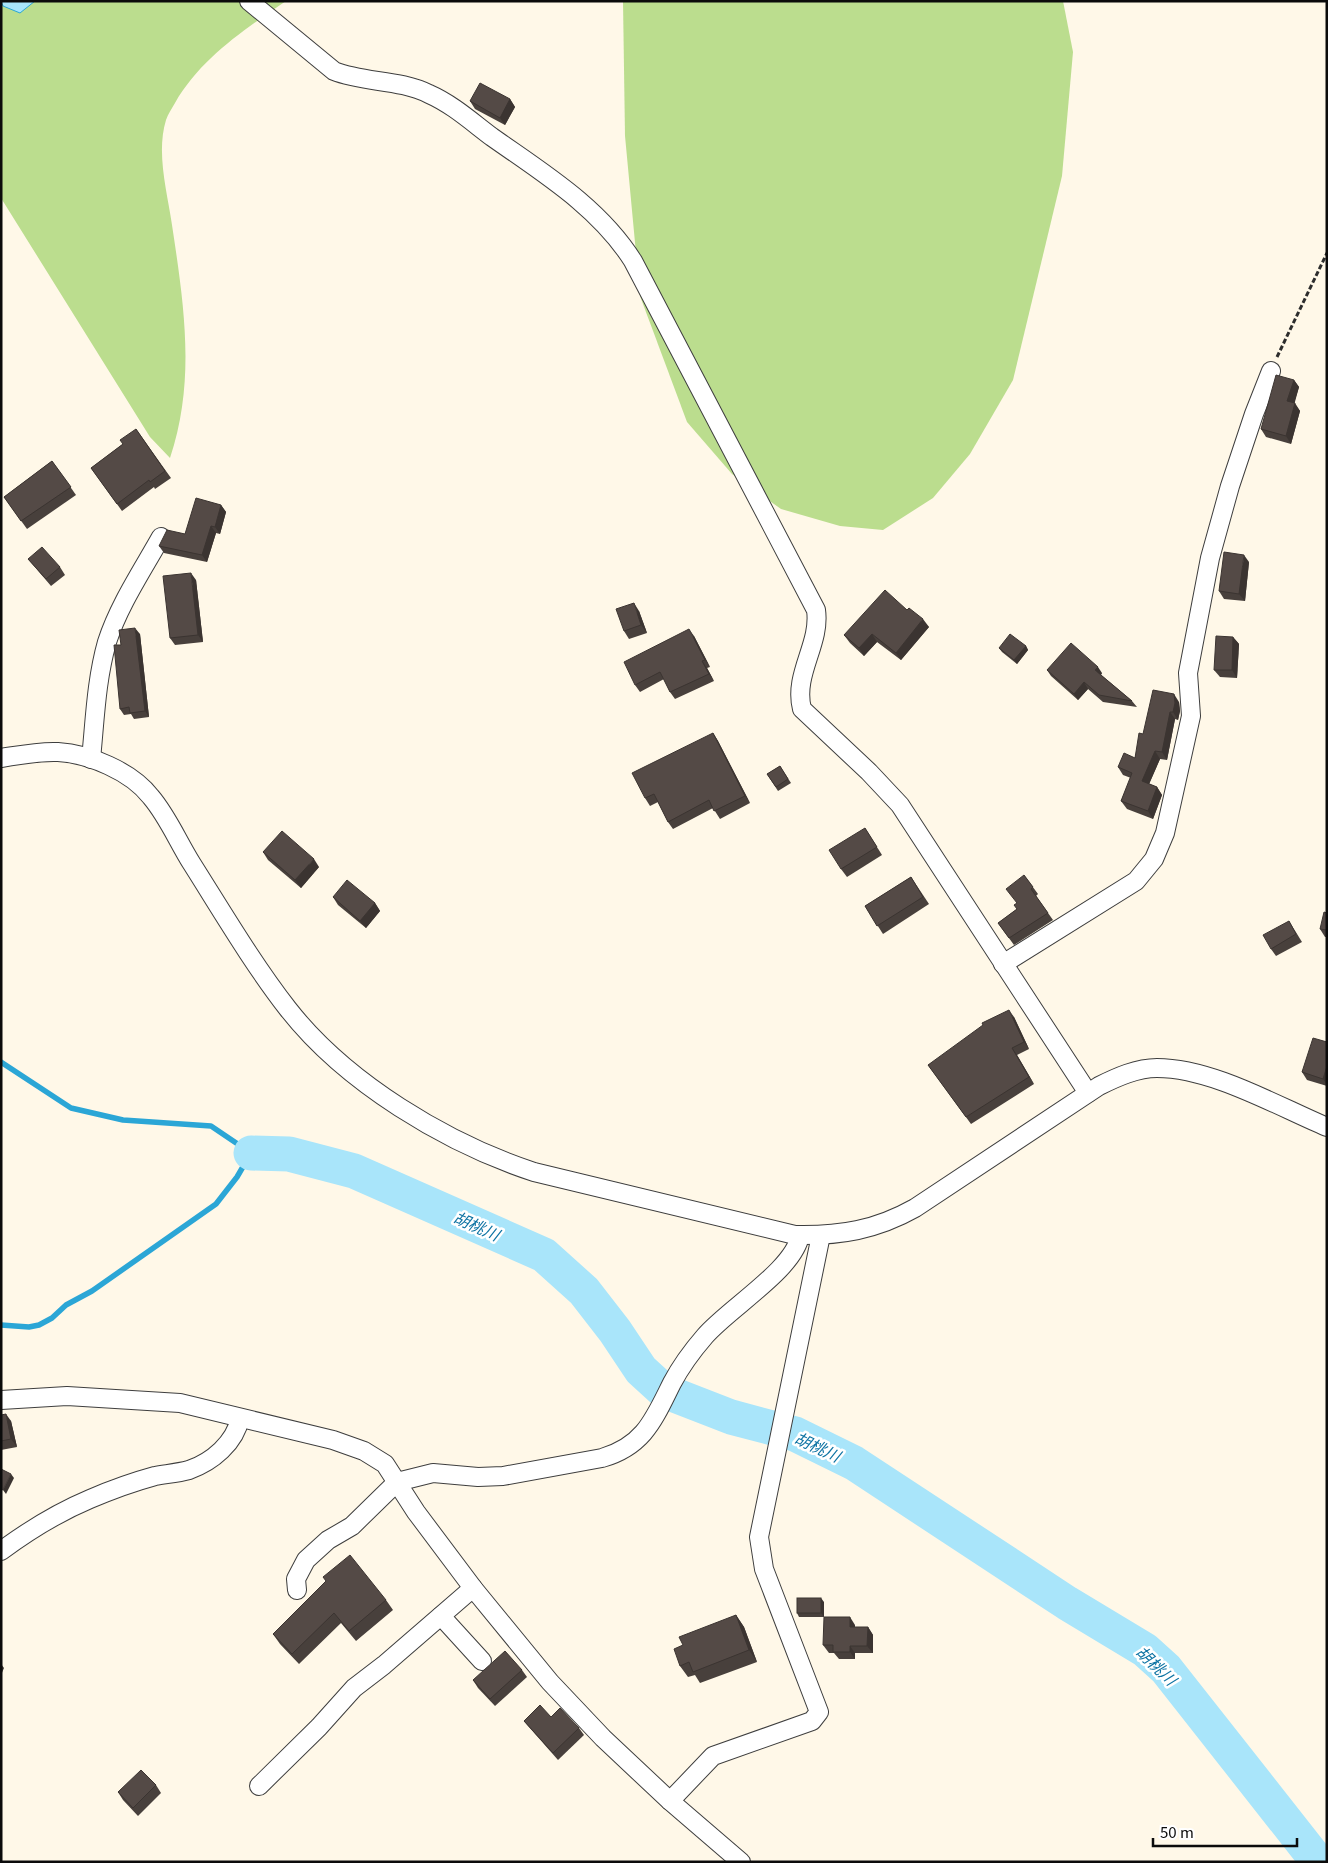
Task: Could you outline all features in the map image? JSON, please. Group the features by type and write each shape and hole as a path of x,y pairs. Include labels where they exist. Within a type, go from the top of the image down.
{"street":[{"path":"250,1 334,70 346,75 401,84 442,101 559,184 604,221 620,241 684,357 816,610 815,635 800,683 799,698 802,709 869,772 900,805 1088,1093"},
{"path":"1003,964 1136,881 1150,866 1161,846 1190,716 1188,673 1210,558 1230,486 1254,414 1271,371"},
{"path":"91,759 98,682 108,640 116,619 161,537"},
{"path":"1,758 48,752 70,754 91,759 121,773 150,795 242,942 289,1010 347,1068 390,1101 430,1126 508,1163 800,1235 821,1235 861,1231 894,1220 1088,1093 1119,1076 1156,1068 1175,1069 1212,1078 1327,1127"},
{"path":"297,1590 296,1579 306,1560 328,1540 352,1526 397,1482 432,1473 478,1477 503,1476 602,1458 625,1449 637,1441 654,1420 681,1367 695,1348 721,1320 786,1263 798,1244 800,1235"},
{"path":"670,1801 713,1756 812,1721 819,1712 764,1569 759,1537 786,1415 821,1235"},
{"path":"1,1400 66,1396 161,1401 206,1409 333,1440 364,1451 385,1464 472,1588 550,1682 603,1738 670,1801 741,1862"},
{"path":"1,1551 35,1528 88,1500 119,1487 189,1470 204,1463 229,1442 239,1426 240,1418"},
{"path":"259,1786 319,1727 354,1688 472,1588"},
{"path":"441,1616 482,1661"}],"path":[{"path":"1271,371 1327,253"}],"green space":[{"path":"1,1 286,1 239,34 210,59 186,87 166,120 163,133 162,159 180,284 185,342 183,400 170,458 150,437 1,198"},
{"path":"623,1 1063,1 1073,52 1062,176 1013,380 970,454 933,498 883,530 840,526 781,509 732,474 687,422 640,296 625,136"}],"water":[{"path":"1,1 35,1 20,13 3,6"}],"building":[{"path":"480,83 510,99 500,118 470,101"},
{"path":"1276,375 1294,380 1287,401 1295,403 1286,436 1261,429"},
{"path":"136,429 165,471 150,482 149,480 117,504 91,468 123,444 120,440"},
{"path":"52,461 71,487 21,521 4,497"},
{"path":"196,498 221,505 215,527 211,526 202,555 159,546 167,530 185,534"},
{"path":"42,547 60,567 46,579 28,559"},
{"path":"1224,552 1244,555 1239,594 1219,591"},
{"path":"191,573 198,635 170,638 163,576"},
{"path":"885,590 907,610 909,608 923,619 896,653 872,634 859,648 844,635"},
{"path":"634,603 641,625 624,631 616,609"},
{"path":"135,628 145,711 130,713 129,707 120,709 114,645 121,645 119,630"},
{"path":"689,629 705,660 702,661 709,674 670,692 660,672 635,685 624,662"},
{"path":"1010,634 1026,646 1014,660 999,648"},
{"path":"1216,636 1233,637 1232,670 1214,670"},
{"path":"1071,643 1098,667 1095,670 1132,701 1099,695 1084,682 1074,694 1047,670"},
{"path":"1153,690 1174,694 1175,703 1173,712 1170,712 1162,752 1155,751 1142,781 1157,787 1148,811 1121,801 1132,773 1118,767 1124,753 1135,758 1139,733 1143,734"},
{"path":"713,733 745,796 714,811 709,800 668,822 654,794 645,798 632,773"},
{"path":"780,766 788,779 776,787 767,774"},
{"path":"865,828 877,847 841,869 829,850"},
{"path":"282,831 314,859 295,880 263,852"},
{"path":"1024,875 1033,887 1031,889 1048,913 1009,938 998,923 1017,909 1014,905 1017,903 1006,889"},
{"path":"911,877 923,897 877,926 865,906"},
{"path":"347,880 375,903 360,921 333,897"},
{"path":"1324,912 1327,913 1327,930 1320,929"},
{"path":"1289,921 1296,934 1271,949 1263,935"},
{"path":"1009,1010 1024,1042 1012,1048 1029,1077 966,1117 928,1065 983,1025 982,1023"},
{"path":"1313,1038 1327,1042 1327,1066 1323,1079 1302,1072"},
{"path":"6,1414 11,1439 1,1441 1,1415"},
{"path":"1,1469 11,1474 3,1490 1,1489"},
{"path":"350,1555 386,1600 349,1631 334,1613 292,1654 273,1634 326,1581 323,1577"},
{"path":"797,1598 821,1598 821,1613 797,1613"},
{"path":"736,1615 749,1650 693,1672 689,1662 680,1666 674,1649 683,1645 679,1637"},
{"path":"824,1617 850,1617 850,1627 868,1627 867,1646 850,1646 850,1652 833,1652 833,1645 823,1645"},
{"path":"505,1651 522,1670 490,1699 473,1680"},
{"path":"540,1705 551,1717 560,1708 579,1728 553,1753 524,1721"},
{"path":"141,1770 156,1785 133,1808 118,1792"}],"waterway":[{"path":"1,1062 71,1108 123,1120 211,1126 251,1153 237,1177 216,1204 92,1291 66,1305 52,1318 39,1325 29,1327 1,1325"},
{"name":"胡桃川","path":"251,1153 289,1154 354,1171 544,1255 584,1291 615,1331 641,1370 664,1391 731,1417 795,1434 854,1463 1067,1603 1145,1650 1166,1669 1318,1862"}]}
